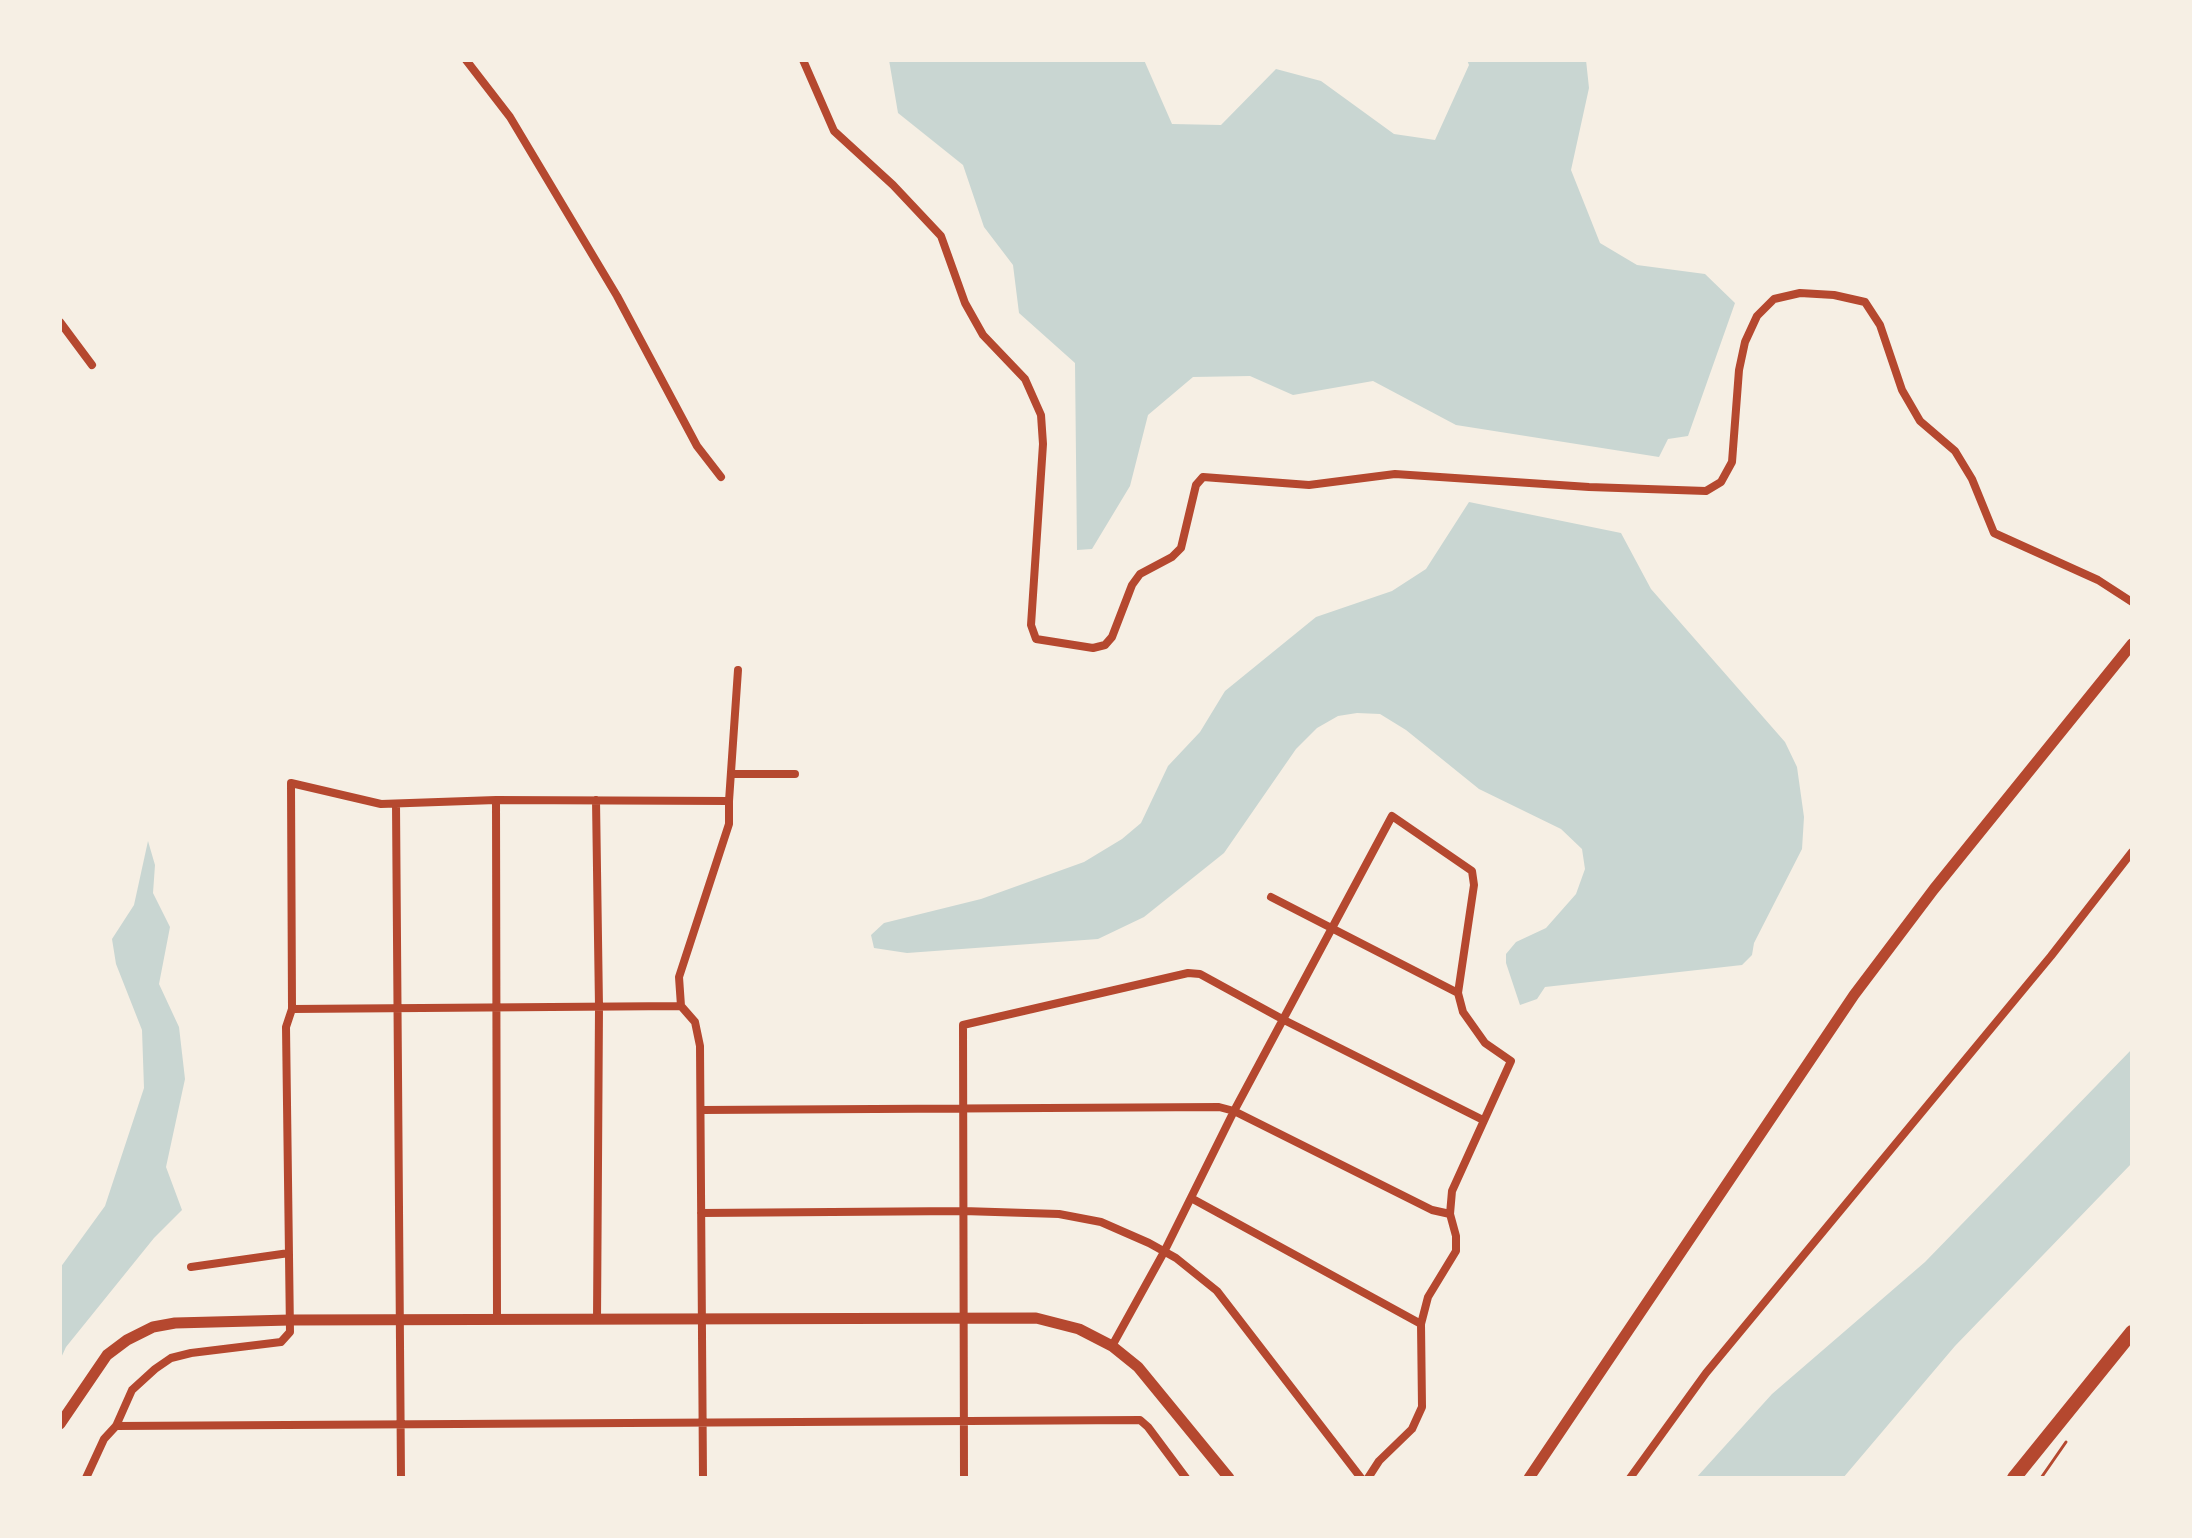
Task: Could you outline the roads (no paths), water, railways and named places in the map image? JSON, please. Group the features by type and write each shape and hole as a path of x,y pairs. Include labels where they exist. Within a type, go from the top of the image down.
{"main road":[{"path":"2014,1478 2132,1332"}],"street":[{"path":"466,60 510,117 617,296 697,446 721,477"},
{"path":"803,60 834,131 893,185 941,236 965,303 983,335 1025,379 1041,415 1043,444 1031,625 1036,639 1093,648 1105,645 1112,637 1132,585 1140,574 1172,557 1181,548 1196,485 1203,477 1309,485 1395,474 1706,491 1721,482 1732,462 1739,370 1745,342 1757,316 1774,299 1800,293 1834,295 1865,302 1880,325 1902,390 1920,421 1955,451 1972,479 1994,533 2098,580 2132,602"},
{"path":"60,322 92,365"},
{"path":"1529,1478 1854,995 1944,876 2132,644"},
{"path":"703,1478 700,1046 695,1022 681,1006 679,977 729,824 738,670"},
{"path":"731,774 795,774"},
{"path":"86,1478 104,1439 116,1426 132,1390 141,1379 171,1358 281,1342 290,1332 286,1027 292,1009 291,783 381,804 496,800 729,801"},
{"path":"496,800 497,1320"},
{"path":"596,800 599,1007 597,1320"},
{"path":"396,804 401,1478"},
{"path":"1112,1346 1392,816 1472,871 1474,885 1458,993 1463,1012 1485,1043 1511,1061 1452,1191 1450,1214 1456,1236 1456,1251 1428,1297 1421,1324 1422,1407 1412,1429 1379,1461 1368,1478"},
{"path":"1630,1478 1706,1373 2021,993 2132,852"},
{"path":"1271,897 1458,993"},
{"path":"964,1478 963,1025 1188,973 1200,974 1483,1120"},
{"path":"292,1009 681,1006"},
{"path":"702,1110 1219,1107 1234,1111 1432,1210 1450,1214"},
{"path":"1191,1198 1421,1324"},
{"path":"701,1213 963,1211 1059,1214 1101,1222 1176,1258 1217,1291 1361,1478"},
{"path":"191,1267 289,1253"},
{"path":"60,1424 107,1355 127,1340 153,1327 175,1323 1036,1318 1079,1329 1112,1346 1138,1367 1229,1478"},
{"path":"116,1426 1140,1420 1186,1478"}]}
